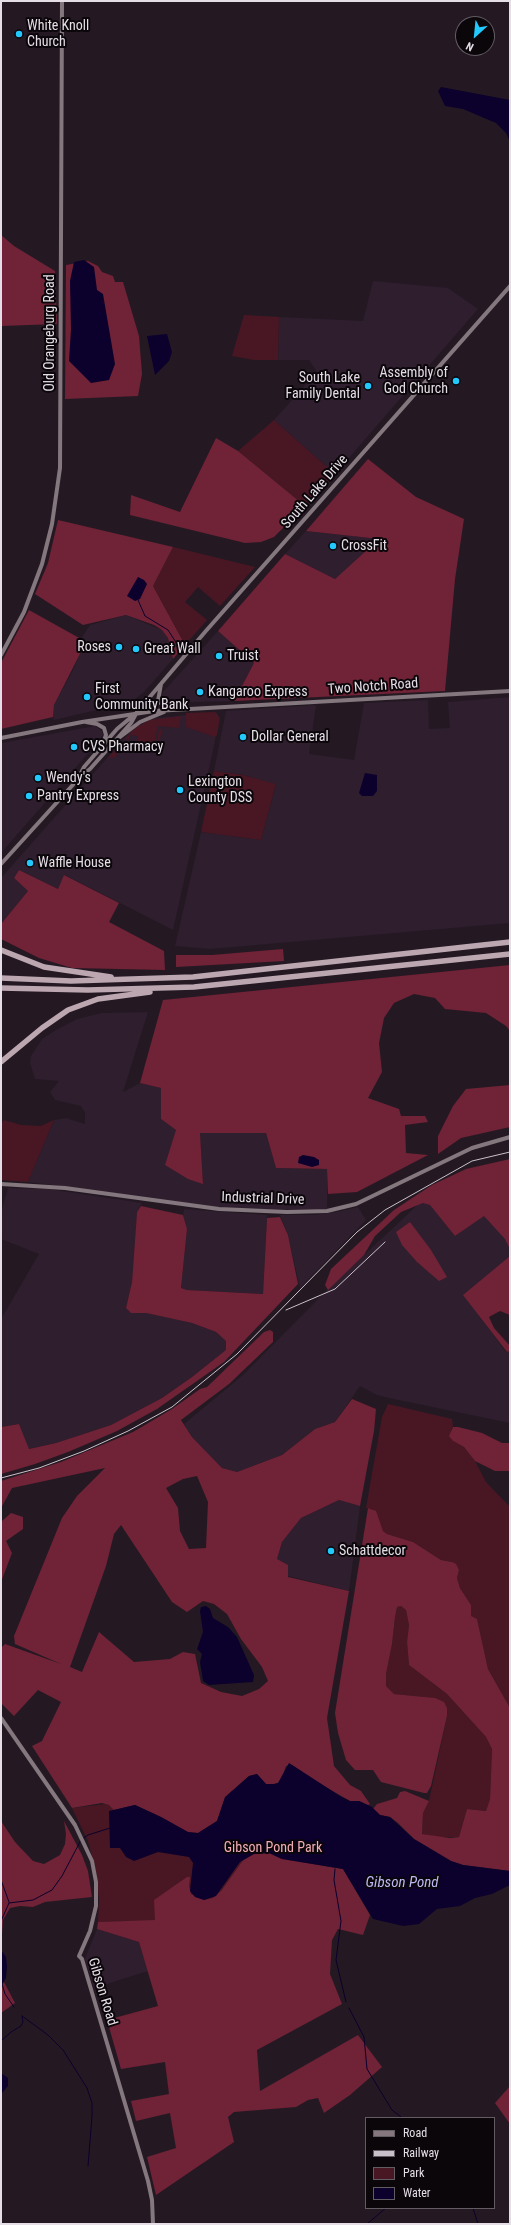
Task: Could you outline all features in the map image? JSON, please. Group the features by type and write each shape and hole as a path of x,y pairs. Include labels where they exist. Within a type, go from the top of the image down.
{"highway":[{"path":"1,978 123,980 225,974 510,942"},
{"path":"1,950 44,967 123,980"},
{"path":"1,1062 53,1019 82,1004 117,996 510,954"},
{"path":"1,988 88,990 194,987"}],"street":[{"name":"Old Orangeburg Road","path":"1,655 24,612 42,564 53,519 60,468 62,1"},
{"name":"South Lake Drive","path":"1,864 80,777 90,769 117,739 131,723 137,712 162,683 510,286"},
{"path":"162,683 158,701 170,710"},
{"name":"Two Notch Road","path":"1,738 137,712 510,691"},
{"path":"117,739 143,720 170,710"},
{"name":"South Lake Drive","path":"80,777 84,767 125,720 137,712"},
{"path":"82,722 101,725 106,730 106,738 98,751"},
{"name":"Industrial Drive","path":"1,1184 65,1188 205,1208 287,1212 327,1211 347,1208 472,1148 510,1137"},
{"name":"Gibson Road","path":"1,1718 78,1830 89,1852 95,1877 96,1906 90,1931 79,1956 82,1959 148,2181 152,2200 153,2224"}],"shaded area":[{"path":"1,235 14,246 55,271 57,324 1,326"},
{"path":"88,261 98,266 102,272 113,276 115,282 123,282 139,336 142,374 138,396 65,399 66,265"},
{"path":"373,281 448,288 478,309 335,474 274,420 317,372 309,360 278,360 279,317 363,321"},
{"path":"216,438 238,451 305,506 274,537 261,542 245,543 130,515 131,495 180,512"},
{"path":"368,459 416,497 464,519 455,579 445,691 234,701 254,663 218,631 285,554 335,579 379,539 306,531"},
{"path":"58,520 173,547 153,586 185,645 173,659 168,638 162,630 154,625 126,615 83,625 35,594 48,563"},
{"path":"306,531 379,539 335,579 285,554"},
{"path":"29,610 81,639 81,652 54,705 53,717 1,729 1,663"},
{"path":"126,615 162,630 168,638 173,659 144,692 131,702 54,720 54,705 81,652 81,639 90,625"},
{"path":"218,631 254,663 234,701 164,703 161,699 163,692"},
{"path":"510,697 510,923 210,949 175,946 201,832 261,840 276,785 244,775 214,771 226,711 316,705 309,754 354,760 364,703 428,700 429,729 450,728 448,702"},
{"path":"216,712 219,716 214,746 173,930 65,875 58,889 19,870 14,878 28,891 1,924 1,878 130,732 138,725 156,718"},
{"path":"95,726 102,731 103,735 99,741 1,853 1,743"},
{"path":"19,870 58,889 64,875 119,903 109,922 164,951 165,970 72,968 39,958 1,939 1,924 28,891 14,878"},
{"path":"283,949 284,961 176,967 176,955 212,955"},
{"path":"510,965 510,1031 506,1026 486,1013 445,1009 435,998 414,994 394,1003 384,1018 379,1043 382,1072 368,1098 399,1109 401,1116 425,1116 428,1122 405,1125 406,1153 428,1155 357,1192 328,1194 327,1169 276,1168 266,1133 200,1133 203,1184 188,1179 165,1165 176,1130 161,1119 161,1088 140,1083 163,1000"},
{"path":"148,1012 123,1092 140,1083 162,1088 161,1119 176,1130 203,1183 200,1133 266,1133 276,1168 327,1169 327,1210 229,1209 173,1203 101,1191 28,1182 54,1120 66,1118 85,1124 85,1113 81,1106 55,1100 50,1092 59,1081 35,1079 30,1063 31,1056 42,1039 77,1019 102,1013"},
{"path":"510,1085 510,1127 461,1138 438,1154 438,1136 453,1106 466,1089"},
{"path":"510,1159 510,1249 505,1239 484,1216 455,1236 430,1205 423,1203 401,1212 375,1236 364,1255 328,1290 325,1285 331,1269 394,1210 432,1185 466,1169"},
{"path":"8,1188 48,1189 142,1203 137,1212 132,1282 126,1308 131,1313 146,1313 192,1323 216,1332 226,1341 227,1350 162,1398 111,1425 56,1443 28,1449 19,1424 1,1427 1,1319 39,1254 1,1239 1,1213"},
{"path":"425,1198 455,1236 484,1215 506,1239 510,1249 510,1256 464,1295 506,1352 510,1351 510,1423 389,1398 377,1395 360,1386 335,1422 315,1429 282,1455 237,1472 222,1468 192,1437 184,1424 243,1375 331,1286"},
{"path":"141,1206 183,1215 187,1229 181,1288 187,1290 263,1294 267,1218 280,1217 288,1235 298,1284 224,1362 157,1409 117,1431 68,1452 1,1474 1,1427 19,1424 29,1449 56,1443 111,1425 162,1398 226,1350 226,1341 216,1332 192,1323 146,1313 131,1313 126,1308 132,1282 137,1212"},
{"path":"358,1207 366,1220 300,1288 288,1235 280,1215 314,1215"},
{"path":"184,1209 267,1215 263,1294 187,1290 181,1288 187,1230 183,1215"},
{"path":"410,1222 431,1250 447,1277 439,1281 417,1262 402,1245 396,1232"},
{"path":"510,1256 510,1315 500,1311 489,1317 494,1328 510,1346 510,1351 507,1352 463,1295"},
{"path":"270,1330 273,1332 273,1342 229,1384 181,1420 192,1437 222,1468 237,1472 282,1455 315,1429 335,1422 352,1399 376,1409 374,1431 360,1506 339,1500 301,1518 282,1542 277,1559 288,1565 288,1577 349,1591 327,1718 334,1766 350,1785 361,1791 370,1804 368,1805 359,1801 350,1801 317,1782 292,1765 286,1766 282,1778 278,1783 266,1784 257,1774 249,1776 225,1798 217,1821 198,1833 188,1832 135,1805 114,1810 109,1805 102,1803 72,1808 32,1746 42,1741 61,1702 38,1690 14,1716 1,1703 1,1648 5,1644 61,1664 15,1644 14,1636 62,1518 77,1496 105,1468 12,1488 1,1508 1,1481 61,1462 133,1432 172,1409 200,1389 207,1387 264,1332","holes":["197,1476 208,1502 206,1548 189,1549 180,1531 178,1508 166,1488 183,1479","121,1525 172,1602 187,1612 203,1601 214,1604 227,1614 241,1639 262,1667 268,1681 259,1689 242,1696 221,1692 201,1683 195,1654 183,1652 170,1659 134,1662 99,1632 82,1672 70,1667 106,1566 114,1534"]},
{"path":"453,1427 482,1433 502,1443 510,1443 510,1471 495,1471 475,1461 464,1447 453,1441 449,1436"},
{"path":"339,1500 360,1506 349,1591 288,1576 277,1559 282,1542 301,1518"},
{"path":"368,1508 376,1511 383,1531 387,1534 413,1542 441,1560 456,1564 459,1570 457,1578 460,1588 471,1605 471,1616 477,1619 488,1669 510,1708 510,1871 463,1865 451,1861 414,1839 390,1817 380,1815 373,1809 377,1804 397,1798 400,1792 405,1791 429,1801 423,1813 422,1834 450,1838 459,1837 467,1809 486,1811 490,1799 492,1749 486,1737 447,1694 409,1665 407,1642 409,1625 406,1610 401,1606 397,1607 395,1617 392,1644 386,1674 386,1686 394,1694 435,1698 444,1702 447,1708 447,1716 431,1786 427,1793 424,1793 381,1782 373,1770 355,1770 346,1760 338,1733 335,1713"},
{"path":"11,1513 23,1517 23,1529 6,1541 12,1553 1,1582 1,1519 2,1521"},
{"path":"1,1821 15,1842 33,1861 44,1864 60,1855 65,1844 66,1834 64,1821 82,1855 88,1871 92,1897 45,1902 33,1907 20,1906 10,1908 3,1920 1,1948"},
{"path":"269,1853 282,1859 343,1869 370,1915 363,1935 338,1929 332,1940 330,1974 342,2004 257,2050 260,2091 358,2035 382,2067 350,2095 324,2113 318,2098 308,2100 296,2107 234,2112 228,2117 234,2142 156,2195 147,2157 176,2148 170,2113 136,2121 131,2101 169,2094 165,2062 121,2069 107,2020 158,2006 139,1942 97,1929 98,1922 155,1920 154,1900 187,1877 190,1877 189,1886 191,1894 204,1900 213,1898 222,1890 244,1859 254,1854"},
{"path":"97,1929 139,1942 148,1971 94,1988 85,1959"},
{"path":"4,1982 15,2003 1,2013 1,1986"},
{"path":"510,2086 510,2124 495,2103"}],"green space":[{"path":"244,315 279,317 278,360 254,360 232,356"},
{"path":"274,420 335,474 305,506 238,451"},
{"path":"173,547 255,567 220,606 198,587 185,602 207,620 185,645 153,586"},
{"path":"215,712 220,718 217,735 215,737 186,727 186,713"},
{"path":"181,716 179,728 158,726 154,743 151,745 137,741 138,736 130,735 129,740 125,739 135,728 150,720"},
{"path":"163,729 156,751 128,746 127,748 124,746 114,758 108,758 122,743 152,749 156,748 159,730"},
{"path":"214,771 243,775 276,784 261,840 201,832"},
{"path":"4,1120 21,1125 41,1126 54,1120 28,1182 1,1180 1,1123"},
{"path":"388,1404 452,1419 453,1427 451,1430 453,1441 464,1447 475,1461 486,1482 510,1507 510,1708 488,1669 477,1620 471,1617 471,1605 460,1588 457,1578 459,1570 452,1562 441,1560 413,1542 387,1534 383,1531 372,1509 366,1508 382,1417"},
{"path":"401,1606 406,1610 409,1625 407,1642 409,1665 447,1694 486,1737 492,1749 490,1799 486,1811 467,1809 459,1837 436,1837 422,1834 423,1813 429,1801 447,1716 423,1697 394,1694 386,1686 386,1674 392,1644 395,1617 397,1607"},
{"path":"106,1804 335,1869 156,1921 98,1922 99,1900 96,1871 88,1841 72,1808"}],"water":[{"path":"441,87 510,100 510,142 506,133 496,123 463,109 445,106 438,91"},
{"path":"84,260 94,267 97,290 103,294 115,364 109,380 91,383 69,361 71,329 70,281 74,262"},
{"path":"167,334 172,352 169,361 155,375 147,336"},
{"path":"138,577 144,580 147,584 140,599 135,601 127,596"},
{"path":"365,773 377,775 377,791 373,796 362,796 359,793"},
{"path":"303,1155 314,1157 319,1160 319,1165 312,1167 298,1163 299,1157"},
{"path":"206,1606 210,1609 213,1618 228,1627 237,1637 254,1675 253,1682 209,1685 203,1681 200,1662 202,1654 197,1649 203,1632 200,1611 201,1607"},
{"name":"Gibson Pond","path":"289,1763 340,1796 350,1801 359,1801 372,1807 380,1815 390,1817 414,1839 451,1861 463,1865 510,1871 510,1885 492,1894 475,1898 460,1906 437,1909 419,1924 403,1926 373,1919 343,1869 282,1859 269,1853 254,1854 240,1862 216,1896 204,1900 195,1897 190,1891 193,1863 189,1857 158,1852 134,1861 126,1857 120,1848 110,1848 109,1811 135,1805 188,1832 198,1833 217,1821 225,1797 249,1776 257,1774 266,1784 278,1783"},
{"path":"1,1950 6,1957 7,1967 6,1978 1,1986"},
{"path":"1,2073 8,2078 8,2086 1,2094"}],"waterway":[{"path":"138,600 145,616 168,630 179,647"},
{"path":"84,1838 88,1835 110,1828"},
{"path":"9,1903 33,1900 52,1890 62,1876 81,1840"},
{"path":"335,1869 334,1880 341,1921 336,1960 346,2002"},
{"path":"1,1880 9,1902"},
{"path":"1,1931 1,1921 9,1903"},
{"path":"2,1984 5,1994 14,2007"},
{"path":"349,2008 364,2037 367,2069 392,2110 401,2117"},
{"path":"22,2016 48,2035 63,2050 87,2088 92,2103 88,2166"},
{"path":"1,2041 21,2026 23,2022 22,2016"},
{"path":"367,2224 385,2209"},
{"path":"473,2209 478,2224"}],"railway":[{"path":"1,1478 39,1468 84,1451 128,1431 172,1407 237,1354 357,1232 385,1210 472,1161 510,1152"},
{"path":"286,1310 335,1289 385,1242"}],"place":[{"name":"White Knoll Church","path":"19,34"},
{"name":"Assembly of God Church","path":"456,381"},
{"name":"South Lake Family Dental","path":"368,386"},
{"name":"CrossFit","path":"333,546"},
{"name":"Roses","path":"119,647"},
{"name":"Great Wall","path":"136,649"},
{"name":"Truist","path":"219,656"},
{"name":"Kangaroo Express","path":"200,692"},
{"name":"First Community Bank","path":"87,697"},
{"name":"Dollar General","path":"243,737"},
{"name":"CVS Pharmacy","path":"74,747"},
{"name":"Wendy's","path":"38,778"},
{"name":"Lexington County DSS","path":"180,790"},
{"name":"Pantry Express","path":"29,796"},
{"name":"Waffle House","path":"30,863"},
{"name":"Schattdecor","path":"331,1551"}],"park label":[{"name":"Gibson Pond Park","path":"273,1848"}]}
